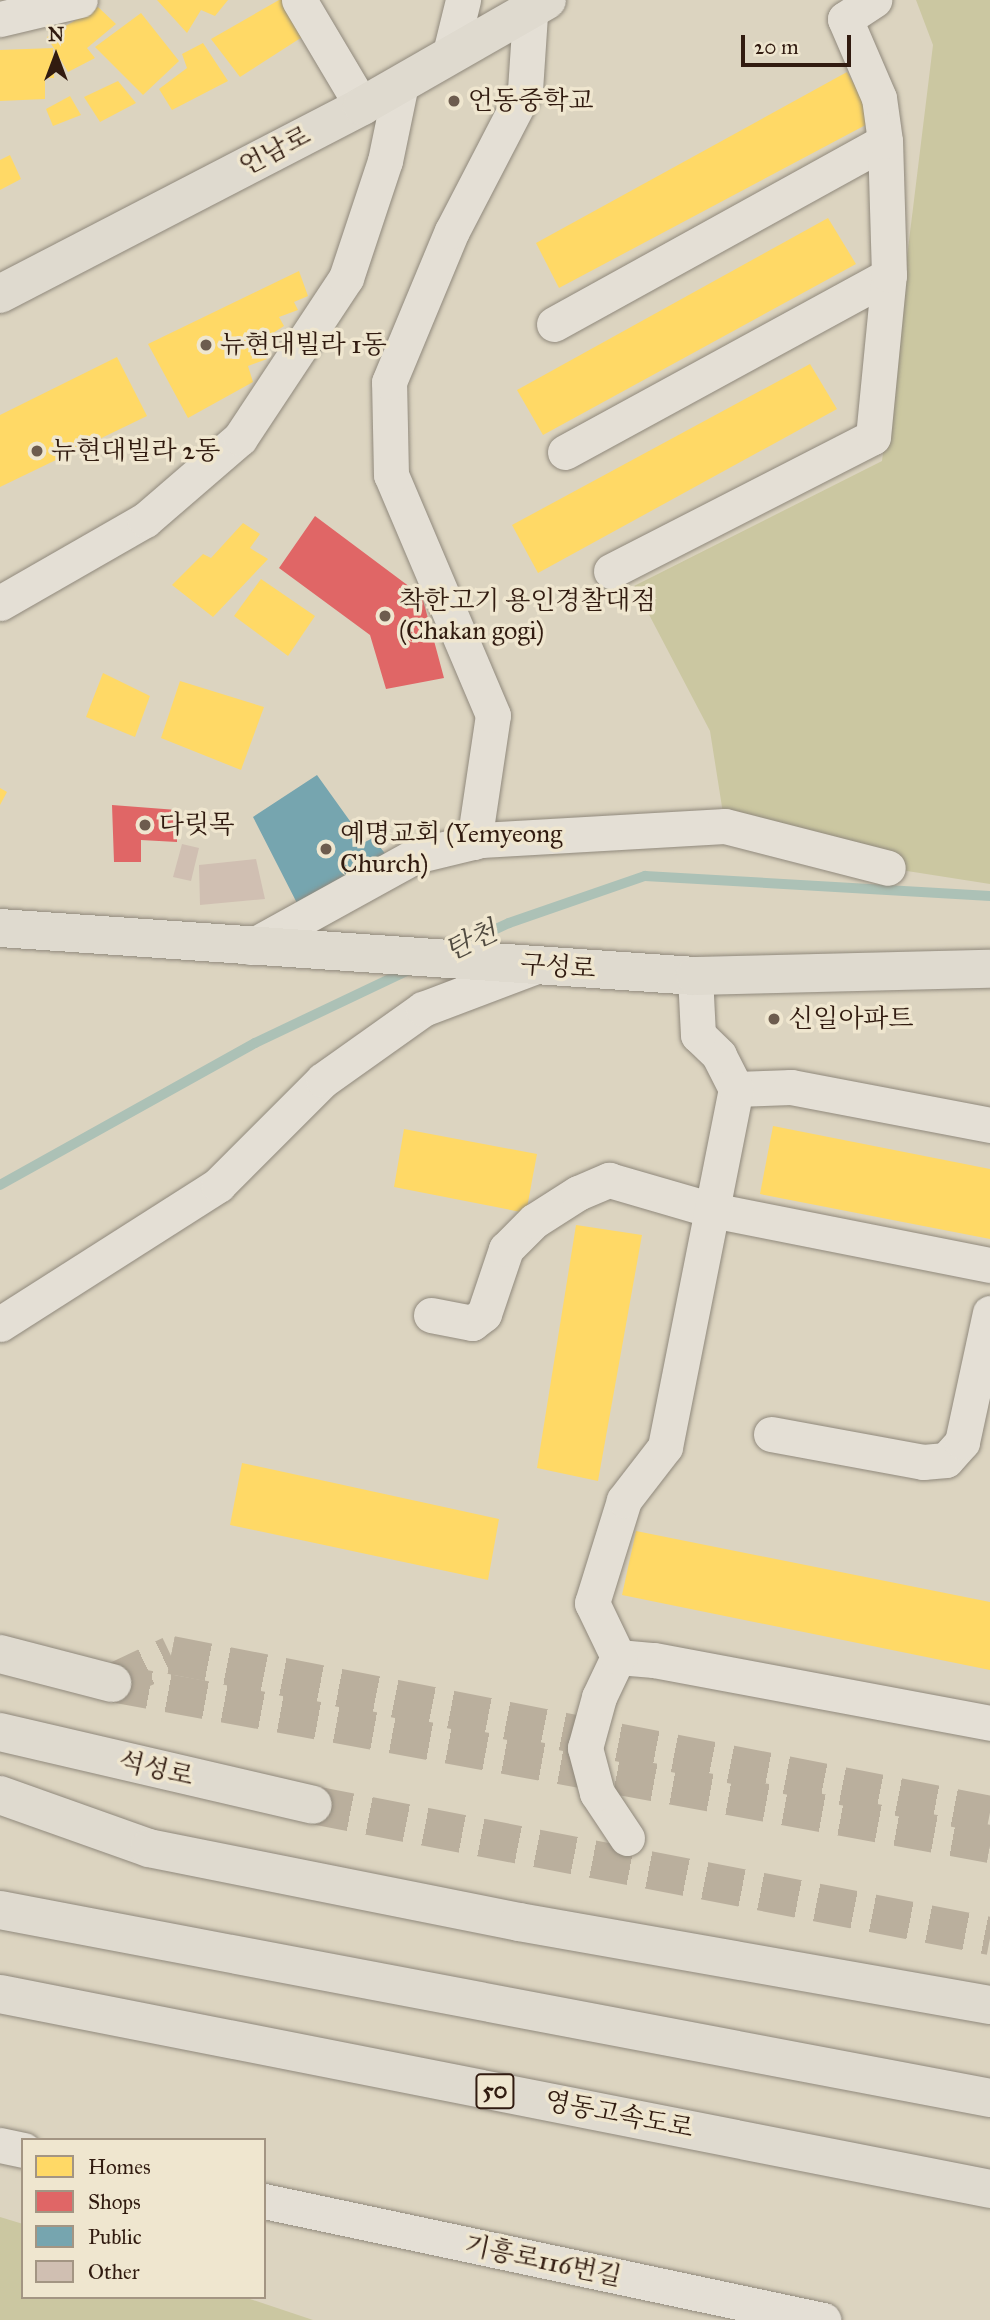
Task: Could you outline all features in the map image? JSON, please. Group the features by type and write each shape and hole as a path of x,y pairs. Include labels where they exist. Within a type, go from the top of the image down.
{"main road":[{"name":"언남로","path":"4,283 362,106 536,3"},
{"name":"구성로","path":"0,928 695,976 922,973 990,969"},
{"path":"0,1654 112,1683"},
{"name":"석성로","path":"0,1732 313,1805"},
{"path":"0,1795 149,1848 519,1922 990,2006"},
{"path":"0,1910 990,2098"},
{"name":"영동고속도로","path":"0,1994 990,2189"}],"street":[{"path":"0,19 80,0"},
{"path":"299,0 362,106"},
{"path":"450,53 463,0"},
{"path":"611,571 873,437 889,275 885,141 879,98 845,19 874,0"},
{"path":"474,842 493,715 391,475 389,382 452,231 525,90 536,3"},
{"path":"0,603 145,520 240,438 346,278 385,161 401,84"},
{"path":"554,324 885,141"},
{"path":"565,452 889,275"},
{"path":"250,947 415,856 474,842 724,826 888,868"},
{"path":"0,1325 218,1185 323,1080 423,1009 528,965"},
{"path":"618,1657 592,1603 624,1500 665,1447 736,1089 719,1055 698,1035 695,976"},
{"path":"736,1089 790,1087 990,1125"},
{"path":"432,1315 472,1323 484,1314 506,1249 534,1221 578,1193 609,1180 712,1210 990,1265"},
{"path":"771,1434 923,1462 946,1460 962,1442 990,1313"},
{"path":"618,1657 654,1660 990,1723"},
{"path":"618,1657 599,1697 585,1748 597,1793 626,1838"},
{"path":"0,2145 21,2150"},
{"name":"기흥로116번길","path":"266,2201 822,2320"}],"shaded area":[{"path":"916,0 990,0 990,884 888,868 725,826 710,731 634,586 882,461 933,45"},
{"path":"0,2217 21,2223 21,2299 250,2299 313,2320 0,2320"}],"building: Homes":[{"path":"157,0 228,0 215,16 201,10 187,33"},
{"path":"279,0 284,0 310,32 240,77 211,39"},
{"path":"98,7 116,24 87,48 95,58 68,72 47,37"},
{"path":"141,13 179,61 143,95 95,47"},
{"path":"203,43 228,81 172,110 159,89 187,68 182,54"},
{"path":"53,48 54,78 45,78 45,99 0,101 0,50"},
{"path":"847,72 875,120 559,288 536,243"},
{"path":"118,81 136,103 100,122 84,97"},
{"path":"70,96 81,115 53,126 46,109"},
{"path":"10,155 21,179 0,190 0,160"},
{"path":"828,218 856,264 543,435 517,390"},
{"name":"뉴현대빌라 1동","path":"299,271 308,296 294,302 298,310 279,317 284,326 273,333 277,340 262,346 267,359 248,366 253,382 188,418 148,344"},
{"name":"뉴현대빌라 2동","path":"117,357 147,416 0,487 0,415"},
{"path":"810,364 837,409 538,573 512,525"},
{"path":"243,523 260,534 250,548 268,559 213,617 172,585 203,554 211,558"},
{"path":"261,579 315,616 288,656 234,616"},
{"path":"103,673 150,696 135,737 86,717"},
{"path":"180,681 264,707 241,770 161,738"},
{"path":"0,788 7,792 0,805"},
{"path":"773,1126 990,1169 990,1239 760,1194"},
{"path":"404,1129 537,1154 526,1213 394,1187"},
{"path":"576,1225 642,1235 598,1481 537,1468"},
{"path":"242,1463 499,1519 488,1580 230,1525"},
{"path":"636,1531 990,1602 990,1670 622,1595"}],"building: Shops":[{"name":"착한고기 용인경찰대점 (Chakan gogi)","path":"315,516 422,596 444,678 386,689 370,635 279,568"},
{"name":"다릿목","path":"112,805 177,810 177,842 141,840 141,862 114,862"}],"building: Public":[{"name":"예명교회 (Yemyeong Church)","path":"317,775 365,842 373,838 387,856 300,909 253,817"}],"building: Other":[{"path":"182,844 199,848 191,881 173,877"},
{"path":"256,859 265,899 200,905 199,865"}],"waterway":[{"name":"탄천","path":"457,947 509,923 645,876 990,896"},
{"name":"탄천","path":"0,1185 255,1043 411,969"}],"tunnel":[{"path":"112,1683 171,1655 990,1815"},
{"path":"112,1683 990,1844"},
{"path":"313,1805 990,1936"}],"place":[{"name":"언동중학교","path":"454,101"},
{"name":"뉴현대빌라 1동","path":"206,345"},
{"name":"뉴현대빌라 2동","path":"37,451"},
{"name":"착한고기 용인경찰대점 (Chakan gogi)","path":"385,616"},
{"name":"다릿목","path":"145,825"},
{"name":"예명교회 (Yemyeong Church)","path":"326,849"},
{"name":"신일아파트","path":"774,1019"}]}
